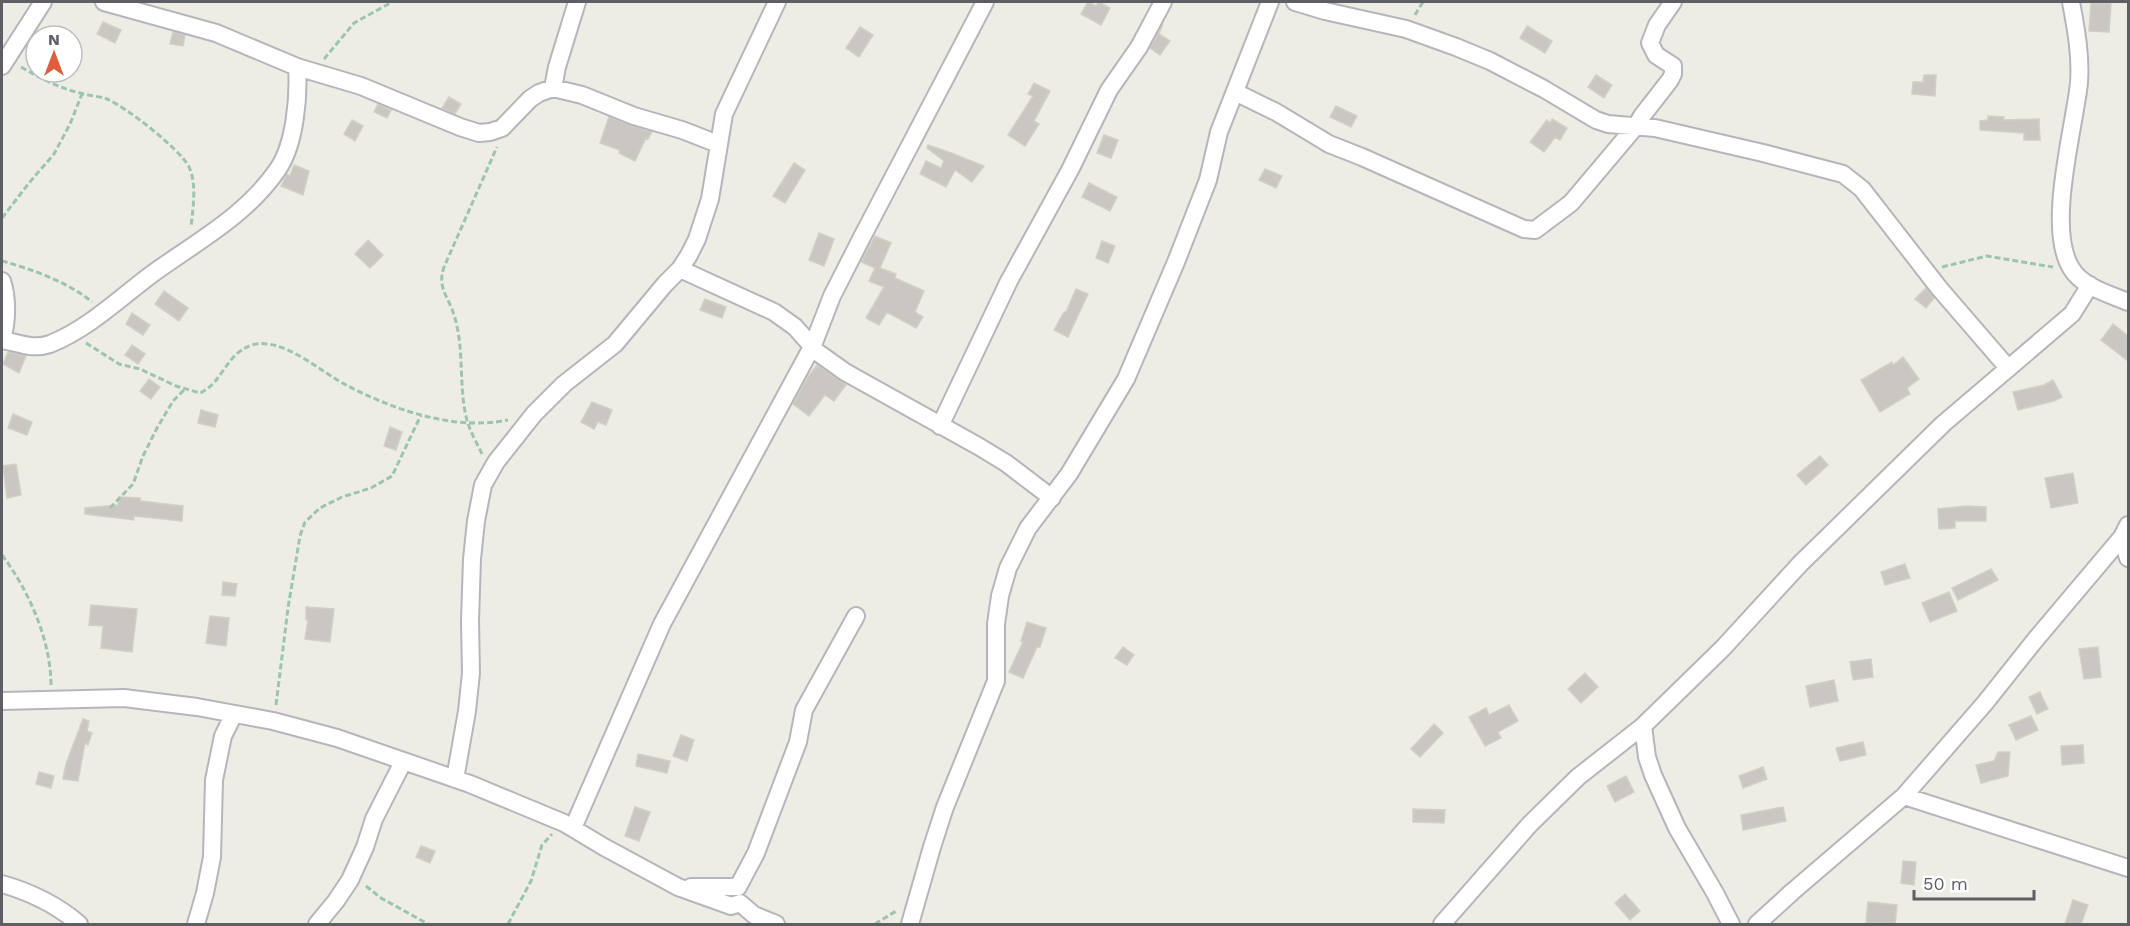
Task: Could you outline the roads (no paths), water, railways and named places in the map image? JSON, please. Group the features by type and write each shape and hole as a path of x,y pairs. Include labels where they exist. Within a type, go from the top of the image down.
{"street":[{"path":"4,62 43,2"},
{"path":"104,2 216,33 304,69 361,86 479,133 502,128 530,99 553,88 582,95 634,116 682,130 717,144"},
{"path":"553,88 577,2"},
{"path":"455,779 471,673 470,621 476,521 483,485 489,472 534,414 564,384 615,344 659,290 680,269 697,239 706,213 724,114 777,2"},
{"path":"569,825 586,803 662,624 813,345 832,296 985,2"},
{"path":"940,426 1008,281 1070,170 1109,90 1139,47 1163,2"},
{"path":"910,924 945,807 996,681 996,624 1000,596 1008,568 1028,528 1069,474 1126,379 1208,180 1220,132 1270,2"},
{"path":"1295,2 1324,11 1406,29 1490,60 1596,120 1618,126 1655,128 1844,174 1862,189 1926,271 2008,368"},
{"path":"1235,92 1276,112 1329,144 1528,230 1538,229 1571,203 1636,126 1673,74 1671,64 1656,55 1650,43 1658,25 1673,2"},
{"path":"2071,2 2080,59 2079,84 2062,208 2061,228 2065,252 2072,270 2090,285 2128,302"},
{"path":"2,281 6,309 2,340 38,347 69,335 101,314 160,269 220,228 254,198 279,168 293,125 304,69"},
{"path":"680,269 774,312 795,327 821,355 845,372 1006,463 1052,498"},
{"path":"1442,924 1538,816 1578,777 1643,726 1723,648 1800,564 1943,424 2072,314 2090,285"},
{"path":"2125,531 2128,558"},
{"path":"1757,924 1904,796 1984,703 2125,531"},
{"path":"678,887 738,887 744,880 798,742 804,710 856,616"},
{"path":"2,701 124,698 273,721 337,738 455,779 569,825 678,887 731,906 740,903 754,915 776,924"},
{"path":"196,924 212,857 216,769 222,736 234,714"},
{"path":"1643,726 1647,757 1653,775 1677,828 1731,924"},
{"path":"317,924 350,880 365,847 374,819 403,762"},
{"path":"1904,796 2128,868"},
{"path":"2,884 27,892 67,914 79,924"}]}
